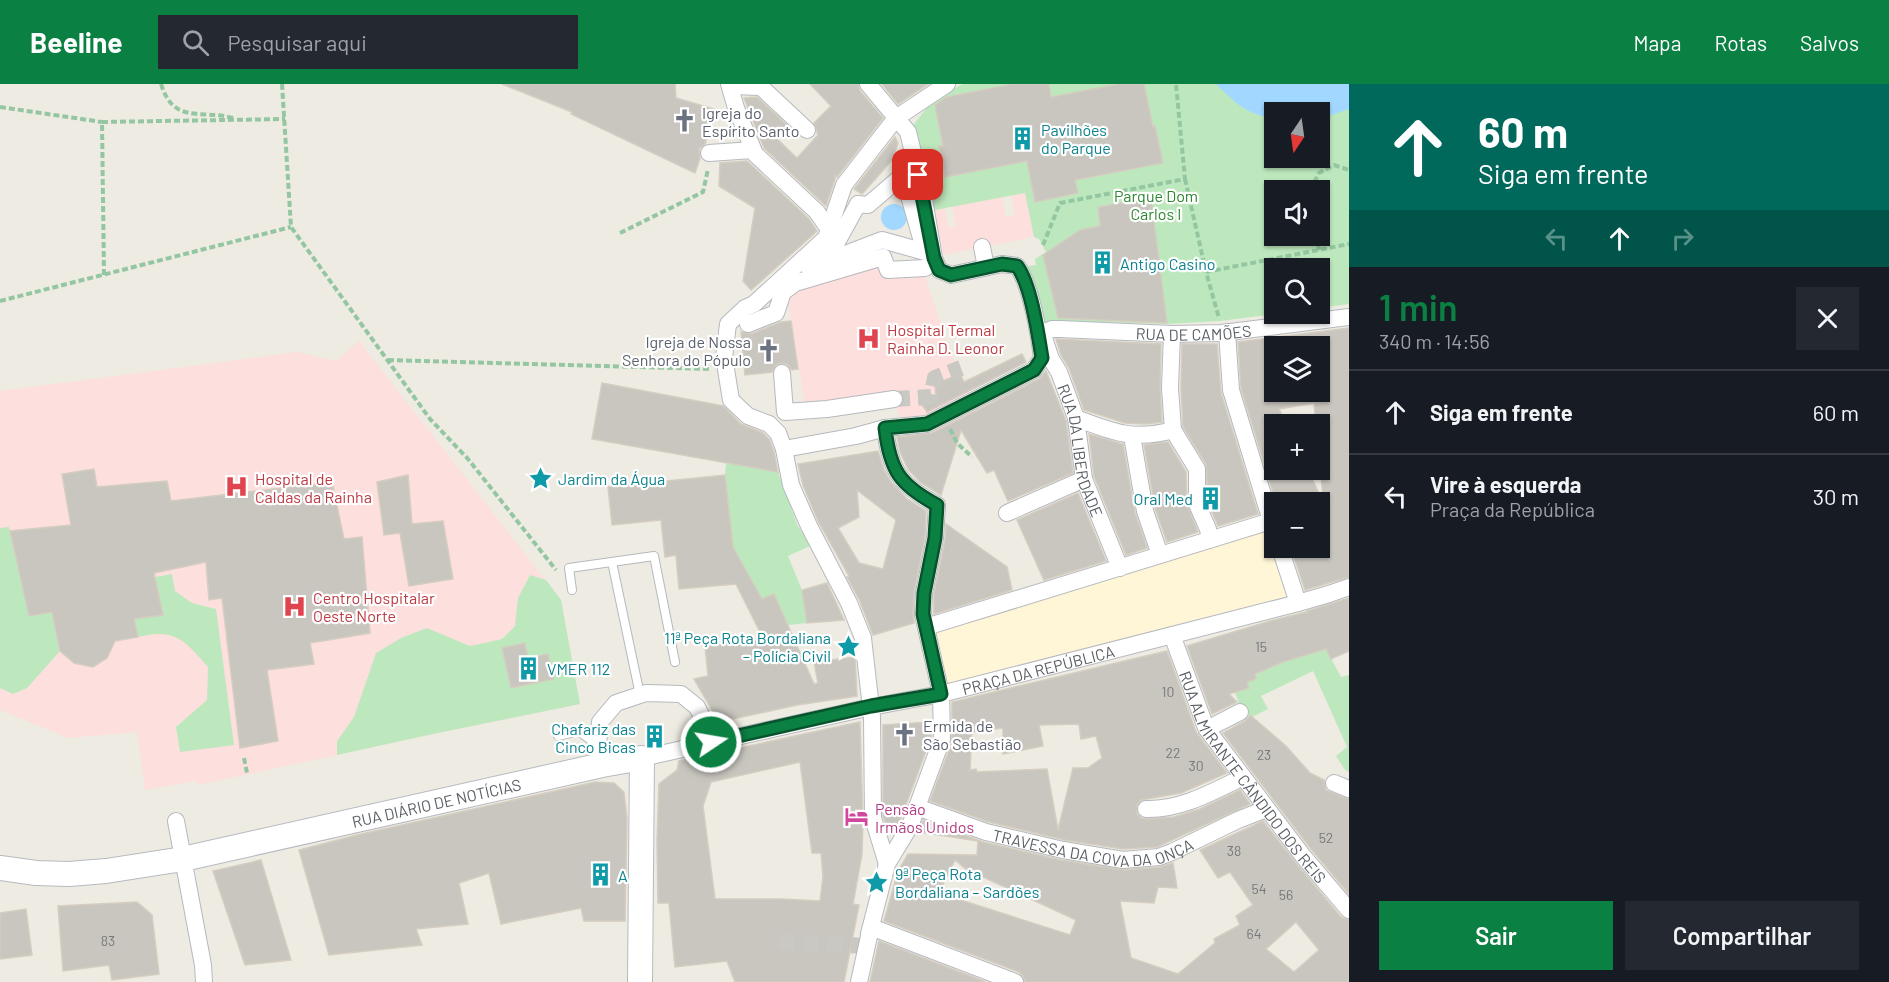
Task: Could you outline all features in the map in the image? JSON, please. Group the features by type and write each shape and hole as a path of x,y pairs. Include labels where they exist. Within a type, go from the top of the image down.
{"main road":[{"name":"RUA DIÁRIO DE NOTÍCIAS","path":"0,868 36,873 69,874 106,871 183,859 600,755 642,758"},
{"path":"640,982 642,758"}],"street":[{"path":"868,84 908,132 922,193 928,259"},
{"path":"887,864 873,818 871,706 863,638 849,603 795,494 778,433 769,424 748,416 730,400 724,357 728,324 744,308 754,304 826,238 844,185 896,118 947,84"},
{"path":"807,130 761,87 729,85 755,154 818,212 828,228"},
{"path":"709,153 753,150"},
{"path":"784,449 893,428 927,424 1034,370 1042,358 1023,275 1017,266 1002,264 951,275 939,270 928,259 882,240 808,268 836,244 858,204 868,205 903,175 928,259"},
{"path":"982,248 986,267"},
{"path":"748,324 776,313 783,292 795,283 883,257 888,270 928,259"},
{"name":"RUA DE CAMÕES","path":"1038,335 1060,328 1172,334 1224,327 1349,317"},
{"path":"1224,327 1231,390 1264,498"},
{"path":"1172,334 1170,388 1173,430 1197,469 1197,504 1208,529 1210,540"},
{"name":"RUA DA LIBERDADE","path":"1038,335 1044,338 1050,359 1059,372 1076,418 1084,480 1120,568"},
{"path":"782,373 785,412 827,409 894,399"},
{"path":"1076,418 1105,430 1132,436 1150,436 1173,430"},
{"name":"PRAÇA DA REPÚBLICA","path":"893,428 888,450 894,467 904,483 937,505 935,538 924,593 923,614 941,694 1298,603 1349,587"},
{"path":"1132,436 1145,511 1160,555"},
{"path":"1007,513 1084,480"},
{"path":"926,627 1210,540 1264,529"},
{"path":"1283,558 1298,603"},
{"name":"RUA ALMIRANTE CÂNDIDO DOS REIS","path":"1172,635 1207,729 1266,809 1349,910"},
{"path":"600,755 600,722 616,704 646,693 681,694 697,707 707,727 711,742"},
{"path":"860,982 887,864 910,826 942,739 941,694"},
{"name":"RUA DIÁRIO DE NOTÍCIAS","path":"642,758 871,706 941,694"},
{"path":"1207,729 1240,712"},
{"path":"1146,809 1161,809 1195,800 1243,777"},
{"name":"TRAVESSA DA COVA DA ONÇA","path":"917,807 986,832 1063,850 1123,860 1159,857 1266,809"},
{"path":"176,821 204,982"},
{"path":"870,931 1015,982"}],"lane":[{"path":"572,590 569,568 654,556 675,662"},
{"path":"612,562 640,695"},
{"path":"558,736 579,731 600,755"}],"path":[{"path":"161,84 170,104 180,111 215,114 239,120"},
{"path":"282,84 291,227 430,419 468,459 572,590"},
{"path":"1176,84 1185,179 1206,272 1224,327"},
{"path":"0,107 102,122 285,119"},
{"path":"102,122 104,275"},
{"path":"620,233 703,192 707,179 709,153"},
{"path":"1315,180 1318,173 1334,165 1349,170"},
{"path":"1043,245 1060,203 1185,179"},
{"path":"0,301 291,227"},
{"path":"1206,272 1349,244"},
{"path":"1318,246 1319,250"},
{"path":"387,360 715,369"},
{"path":"957,442 972,457"},
{"path":"244,758 247,773"}],"shaded area":[{"path":"1025,192 1034,237 943,255 935,210 944,208 949,228 956,226 952,206 1002,196 1006,217 1015,215 1011,195"},
{"name":"Hospital Termal Rainha D. Leonor","path":"882,260 923,270 950,351 974,400 943,415 902,421 891,393 805,404 786,291"},
{"name":"Hospital de Caldas da Rainha","path":"359,341 561,600 580,704 199,785 195,781 145,790 137,732 68,738 0,710 0,391 297,352 336,361"},
{"path":"1264,527 1264,558 1278,558 1291,600 945,689 932,629"}],"green space":[{"name":"Parque Dom Carlos I","path":"963,84 1349,84 1349,304 1330,307 1330,258 1264,258 1264,316 1167,324 1059,321 1046,327 1028,266 1036,265 1035,259 1046,252 1039,239 1034,237 1025,193 935,210 914,124 934,99"},
{"path":"726,463 778,472 797,524 810,546 788,556 802,590 807,623 788,625 762,599 733,547 725,475"},
{"path":"9,527 29,615 52,612 60,651 27,688 13,694 0,688 0,528"},
{"path":"172,574 175,591 192,603 216,609 234,745 180,752 176,727 207,700 208,667 178,638 161,634 138,637 134,619 163,615 155,577"},
{"path":"530,575 546,580 561,600 580,704 337,755 337,741 354,717 376,653 401,638 427,628 470,646 502,639 515,626 518,598"},
{"path":"1326,649 1341,677 1349,675 1349,772 1345,770 1336,756 1347,747 1313,671 1261,696 1268,709 1252,717 1241,709 1235,692 1248,688 1247,682 1274,665"}],"water":[{"path":"1216,84 1349,84 1349,109 1330,116 1330,102 1264,102 1264,116 1249,111"},
{"path":"894,204 903,208 907,217 903,226 894,230 885,226 881,217 885,208"}],"building":[{"path":"502,84 675,84 676,98 717,110 705,144 699,149 700,158 695,173 571,114 572,112"},
{"path":"810,84 858,84 860,91 883,118 837,177 835,175 826,206 764,148 744,98 757,97 787,125 774,136 797,158 818,135 814,123 831,106"},
{"path":"882,84 928,84 898,104"},
{"name":"Pavilhões do Parque","path":"1013,84 1049,84 1051,97 1119,84 1144,84 1163,163 1075,180 1078,193 1035,202 1027,161 945,177 939,146 943,146 935,105 947,97"},
{"path":"895,137 898,143 892,160 862,194 854,189"},
{"path":"747,161 809,219 817,231 751,290 743,281 755,208 719,186 720,163"},
{"name":"Antigo Casino","path":"1151,198 1167,323 1058,318 1043,255 1080,230 1100,226 1098,207"},
{"name":"Igreja de Nossa Senhora do Pópulo","path":"791,321 798,369 792,370 787,364 781,363 776,365 772,372 745,375 741,332 751,334 781,322"},
{"path":"1349,328 1349,577 1305,590 1294,558 1330,558 1330,492 1322,492 1321,480 1330,480 1330,414 1315,414 1314,403 1279,409 1281,414 1264,414 1264,463 1241,388 1238,342 1264,339 1264,402 1330,402 1330,336 1286,336"},
{"path":"1056,339 1161,344 1162,422 1125,423 1084,410"},
{"path":"1182,344 1217,344 1221,393 1258,514 1218,526 1208,502 1206,464 1183,427"},
{"path":"1022,354 1026,362 927,412 923,406 936,397 935,384 960,374 964,382"},
{"path":"1046,371 1066,421 1073,473 1008,501 994,470 987,473 961,430 941,495 920,482 908,469 900,452 897,437 932,433 1039,379"},
{"path":"602,383 723,406 741,424 763,433 769,439 778,472 592,439"},
{"path":"1089,434 1123,444 1135,513 1147,548 1126,555 1094,476"},
{"path":"1168,442 1186,472 1187,504 1198,532 1167,542 1155,508 1144,445"},
{"path":"878,451 884,470 891,482 907,499 926,511 925,537 914,592 914,623 873,635 859,599 847,577 849,576 818,521 803,485 798,464","holes":["857,490 896,520 883,569 859,563 838,528 859,517"]},
{"name":"Centro Hospitalar Oeste Norte","path":"94,469 97,487 167,481 171,501 332,482 344,539 362,537 370,633 310,643 314,664 267,670 278,741 240,748 222,598 209,600 206,562 154,573 163,615 134,619 138,637 115,641 107,658 93,667 74,663 60,651 52,612 29,616 10,531 71,525 62,474"},
{"path":"408,475 412,524 443,521 453,579 409,586 400,533 384,535 377,482"},
{"path":"725,475 733,547 762,599 774,594 814,684 818,683 814,662 855,657 857,696 797,705 719,722 694,679 708,676 705,646 764,640 736,584 679,589 676,555 665,557 661,520 612,525 608,487"},
{"path":"1269,480 1313,480 1318,492 1273,492"},
{"path":"1078,493 1106,561 1044,580 1017,520"},
{"path":"946,524 1007,567 1012,590 934,614 934,594"},
{"path":"827,583 844,620 807,623 802,590"},
{"path":"1349,598 1349,651 1331,659 1326,649 1283,662 1255,674 1256,679 1247,682 1249,688 1229,694 1237,702 1212,714 1187,646 1270,621 1307,613 1307,611"},
{"name":"VMER 112","path":"525,643 528,658 548,654 554,679 511,688 502,648"},
{"path":"1167,651 1196,732 1227,773 1181,793 1141,800 1137,805 1137,814 1146,819 1174,817 1200,809 1240,790 1250,804 1157,847 1123,849 1065,840 989,822 930,801 952,742 952,702","holes":["1079,724 1081,739 1096,736 1102,758 1088,768 1073,768 1058,830 1047,769 977,772 976,769 970,770 972,732 1003,728 1003,754 1043,746 1039,725"]},
{"path":"1250,715 1286,746 1310,773 1324,780 1326,790 1349,799 1349,894 1311,849 1223,733 1245,721"},
{"path":"860,722 862,854 853,904 859,905 844,982 735,982 727,961 675,967 669,903 658,903 657,840 659,784 677,770 679,761","holes":["800,762 812,853 821,853 823,877 820,901 715,899 703,806 711,782"]},
{"path":"931,722 931,737 900,821 897,828 887,826 883,816 883,725"},
{"path":"595,782 614,783 624,792 627,819 625,921 584,921 581,908 501,924 489,873 459,883 468,924 416,929 422,945 329,955 299,850"},
{"path":"923,820 983,842 1061,860 1124,870 1160,867 1173,863 1177,888 1158,887 1154,903 1120,901 1131,958 1178,974 1215,943 1214,939 1240,925 1236,916 1253,905 1230,872 1218,878 1200,850 1263,821 1341,917 1349,920 1349,982 1025,982 1019,972 884,921 898,871 908,854 977,855 978,841 919,832","holes":["955,860 966,869 1076,920 1070,935 939,893","1296,922 1319,950 1294,972 1266,949"]},
{"path":"261,860 291,960 245,965 213,871"},
{"path":"137,902 152,915 159,974 112,980 109,965 63,971 58,906"},
{"path":"26,909 32,955 0,959 0,913"},
{"path":"879,941 986,982 870,982"}],"tunnel":[{"path":"894,399 931,397 935,378 961,368"},
{"path":"779,942 866,946"}],"place":[{"name":"Igreja do Espírito Santo","path":"684,121"},
{"name":"Pavilhões do Parque","path":"1023,138"},
{"name":"Antigo Casino","path":"1102,263"},
{"name":"Hospital Termal Rainha D. Leonor","path":"869,338"},
{"name":"Igreja de Nossa Senhora do Pópulo","path":"769,350"},
{"name":"Jardim da Água","path":"540,478"},
{"name":"Hospital de Caldas da Rainha","path":"237,487"},
{"name":"Oral Med","path":"1211,498"},
{"name":"Centro Hospitalar Oeste Norte","path":"295,606"},
{"name":"11ª Peça Rota Bordaliana – Polícia Civil","path":"849,646"},
{"name":"VMER 112","path":"529,668"},
{"name":"Ermida de São Sebastião","path":"905,734"},
{"name":"Chafariz das Cinco Bicas","path":"654,737"},
{"name":"Pensão Irmãos Unidos","path":"857,817"},
{"name":"A","path":"600,875"},
{"name":"9ª Peça Rota Bordaliana – Sardões","path":"877,882"}],"route":[{"path":"711,742 871,706 941,694 923,614 924,593 935,538 937,505 904,483 894,467 888,450 885,428 927,424 1034,370 1042,358 1023,275 1017,266 1002,264 951,275 939,270 934,258 918,175"}]}
